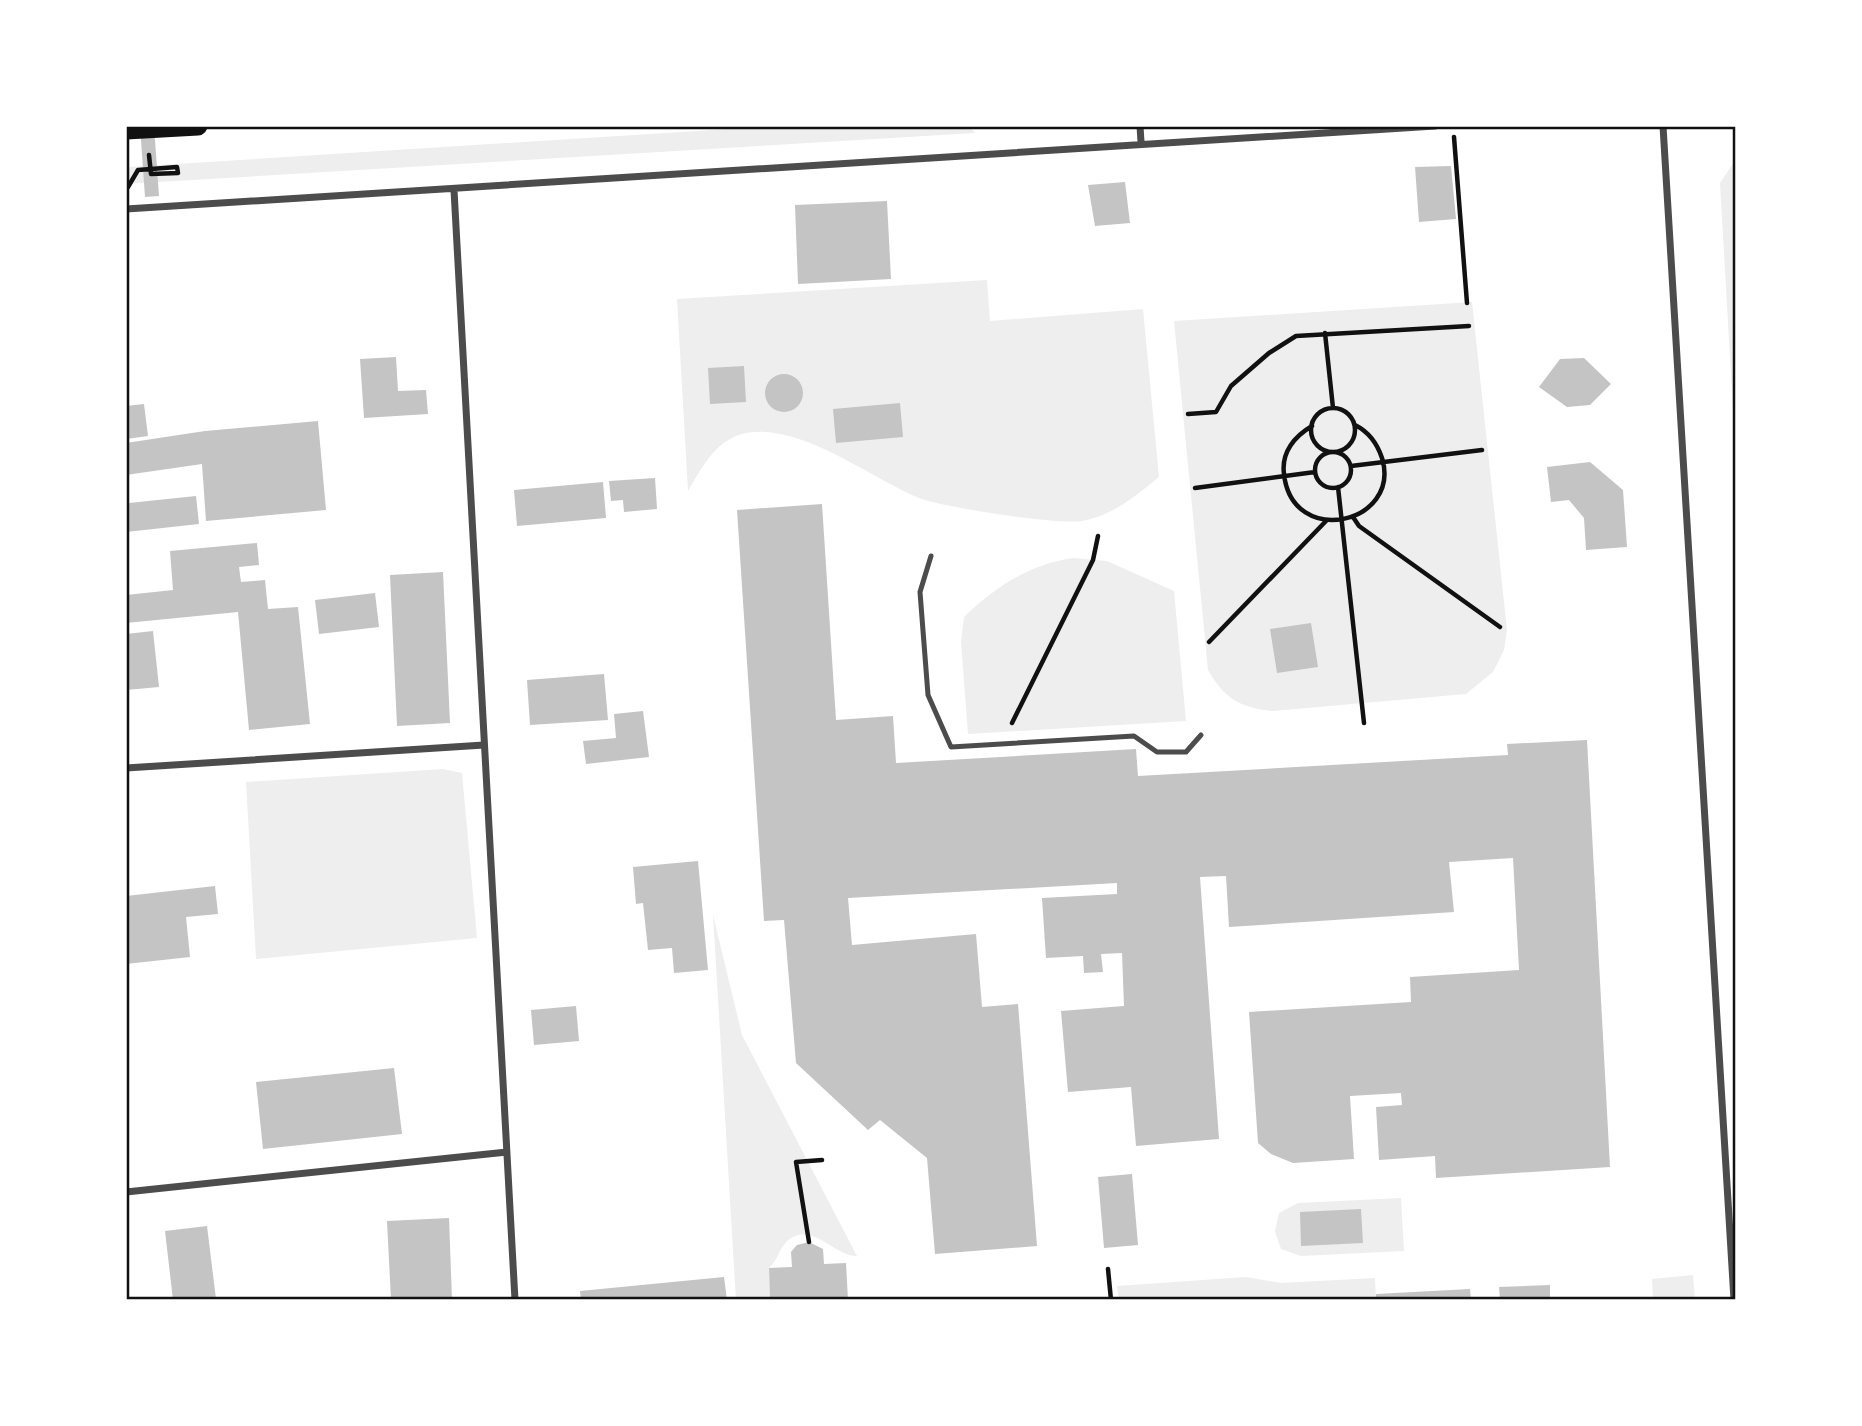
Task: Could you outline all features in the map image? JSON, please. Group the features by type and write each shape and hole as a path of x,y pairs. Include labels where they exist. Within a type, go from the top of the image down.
{"highway":[{"path":"126,130 198,126"}],"street":[{"path":"1140,126 1141,142"},
{"path":"126,209 454,190 1141,142 1435,126"},
{"path":"1663,126 1734,1300"},
{"path":"454,190 515,1300"},
{"path":"126,768 484,745"},
{"path":"126,1192 506,1152"}],"lane":[{"path":"931,556 920,592 928,695 951,747 1135,736 1157,752 1186,752 1201,735"}],"path":[{"path":"1453,126 1467,303"},
{"path":"126,191 138,170 177,167 178,173 151,174 150,170"},
{"path":"1188,414 1216,412 1231,386 1269,353 1296,336 1469,326"},
{"path":"1325,333 1333,408"},
{"path":"1312,426 1292,443 1286,454 1284,475 1293,501 1312,517 1326,521 1353,517 1375,499 1381,487 1383,463 1378,447 1355,425 1349,414 1333,408 1317,414 1312,435 1317,445 1332,452 1345,456 1351,466 1347,482 1338,487 1321,483 1315,471 1320,458 1332,452 1349,446 1355,435 1355,425"},
{"path":"1351,466 1482,450"},
{"path":"1195,488 1315,471"},
{"path":"1338,487 1364,723"},
{"path":"1353,517 1359,526 1500,627"},
{"path":"1209,642 1326,521"},
{"path":"1000,745 1093,560 1098,536"},
{"path":"809,1242 796,1162 822,1160"},
{"path":"1108,1269 1111,1300"}],"shaded area":[{"path":"774,126 969,126 975,133 126,184 128,167"},
{"path":"1736,159 1736,463 1720,183"},
{"path":"987,280 990,321 1143,309 1159,477 1133,498 1104,515 1069,522 974,510 919,498 809,443 786,435 763,432 742,434 716,449 688,491 677,299"},
{"path":"1472,302 1507,630 1504,650 1493,672 1466,694 1273,711 1251,707 1234,700 1220,688 1208,670 1174,321"},
{"path":"1073,558 1107,561 1174,591 1186,721 968,734 961,642 964,617 1014,578 1042,566"},
{"path":"443,769 462,773 477,938 256,959 246,782"},
{"path":"713,915 742,1035 857,1256 839,1251 805,1234 796,1236 784,1244 769,1268 770,1300 736,1300"},
{"path":"1401,1198 1404,1251 1301,1256 1281,1249 1275,1231 1279,1213 1298,1203"},
{"path":"1693,1275 1695,1300 1653,1300 1652,1279"},
{"path":"1246,1277 1281,1283 1375,1278 1376,1300 1119,1300 1117,1286"}],"building":[{"path":"140,126 154,126 159,196 145,197"},
{"path":"1451,166 1456,219 1419,222 1415,167"},
{"path":"1125,182 1130,223 1095,226 1088,185"},
{"path":"887,201 891,279 798,284 795,205"},
{"path":"396,357 398,391 426,390 428,414 364,418 360,359"},
{"path":"1584,358 1611,384 1590,405 1567,407 1539,387 1560,359"},
{"path":"744,366 746,402 710,404 708,368"},
{"path":"784,374 798,379 803,393 798,407 784,412 770,407 765,393 770,379"},
{"path":"900,403 903,437 836,443 833,409"},
{"path":"144,404 148,436 126,439 126,406"},
{"path":"318,421 326,510 206,521 202,464 126,475 126,443 205,431"},
{"path":"1590,462 1623,490 1627,547 1586,550 1584,518 1569,500 1551,502 1547,467"},
{"path":"655,478 657,509 624,512 623,500 611,501 609,481"},
{"path":"603,482 606,518 517,526 514,490"},
{"path":"128,495 129,503 196,496 199,524 126,532"},
{"path":"822,504 836,720 893,716 896,763 1136,749 1138,776 1508,755 1507,744 1587,740 1610,1167 1436,1178 1435,1156 1379,1160 1376,1107 1402,1105 1401,1093 1350,1096 1354,1159 1293,1163 1271,1154 1258,1143 1249,1012 1411,1002 1410,977 1519,970 1513,858 1449,862 1454,912 1229,927 1226,876 1200,877 1219,1139 1136,1146 1131,1087 1068,1092 1061,1011 1124,1006 1122,953 1101,954 1103,972 1084,973 1083,956 1046,958 1042,898 1117,894 1117,883 848,898 852,945 976,934 982,1007 1018,1004 1037,1246 935,1254 927,1158 880,1120 868,1130 796,1063 784,920 764,921 737,510"},
{"path":"257,543 259,565 239,567 241,582 265,580 268,609 298,607 310,724 249,730 238,612 126,623 126,595 173,590 170,551"},
{"path":"443,572 450,723 397,726 390,575"},
{"path":"375,593 379,627 319,634 315,600"},
{"path":"1311,623 1318,667 1277,673 1270,629"},
{"path":"153,631 159,687 126,690 126,634"},
{"path":"604,674 608,720 530,725 527,680"},
{"path":"643,711 649,757 586,764 583,741 616,738 614,714"},
{"path":"698,861 708,970 674,973 672,948 648,950 643,903 636,904 633,867"},
{"path":"215,886 218,914 186,917 190,957 126,964 126,896"},
{"path":"576,1006 579,1041 534,1045 531,1010"},
{"path":"394,1068 402,1134 263,1149 256,1082"},
{"path":"1132,1174 1138,1245 1104,1248 1098,1177"},
{"path":"1361,1209 1363,1243 1301,1246 1300,1212"},
{"path":"449,1218 452,1300 391,1300 387,1221"},
{"path":"207,1226 216,1299 173,1300 165,1231"},
{"path":"809,1242 823,1249 824,1264 846,1263 848,1300 770,1300 769,1268 792,1267 791,1252 797,1245"},
{"path":"724,1277 727,1300 581,1300 580,1291"},
{"path":"1550,1285 1550,1300 1500,1300 1499,1287"},
{"path":"1470,1289 1471,1300 1376,1300 1376,1294"}]}
